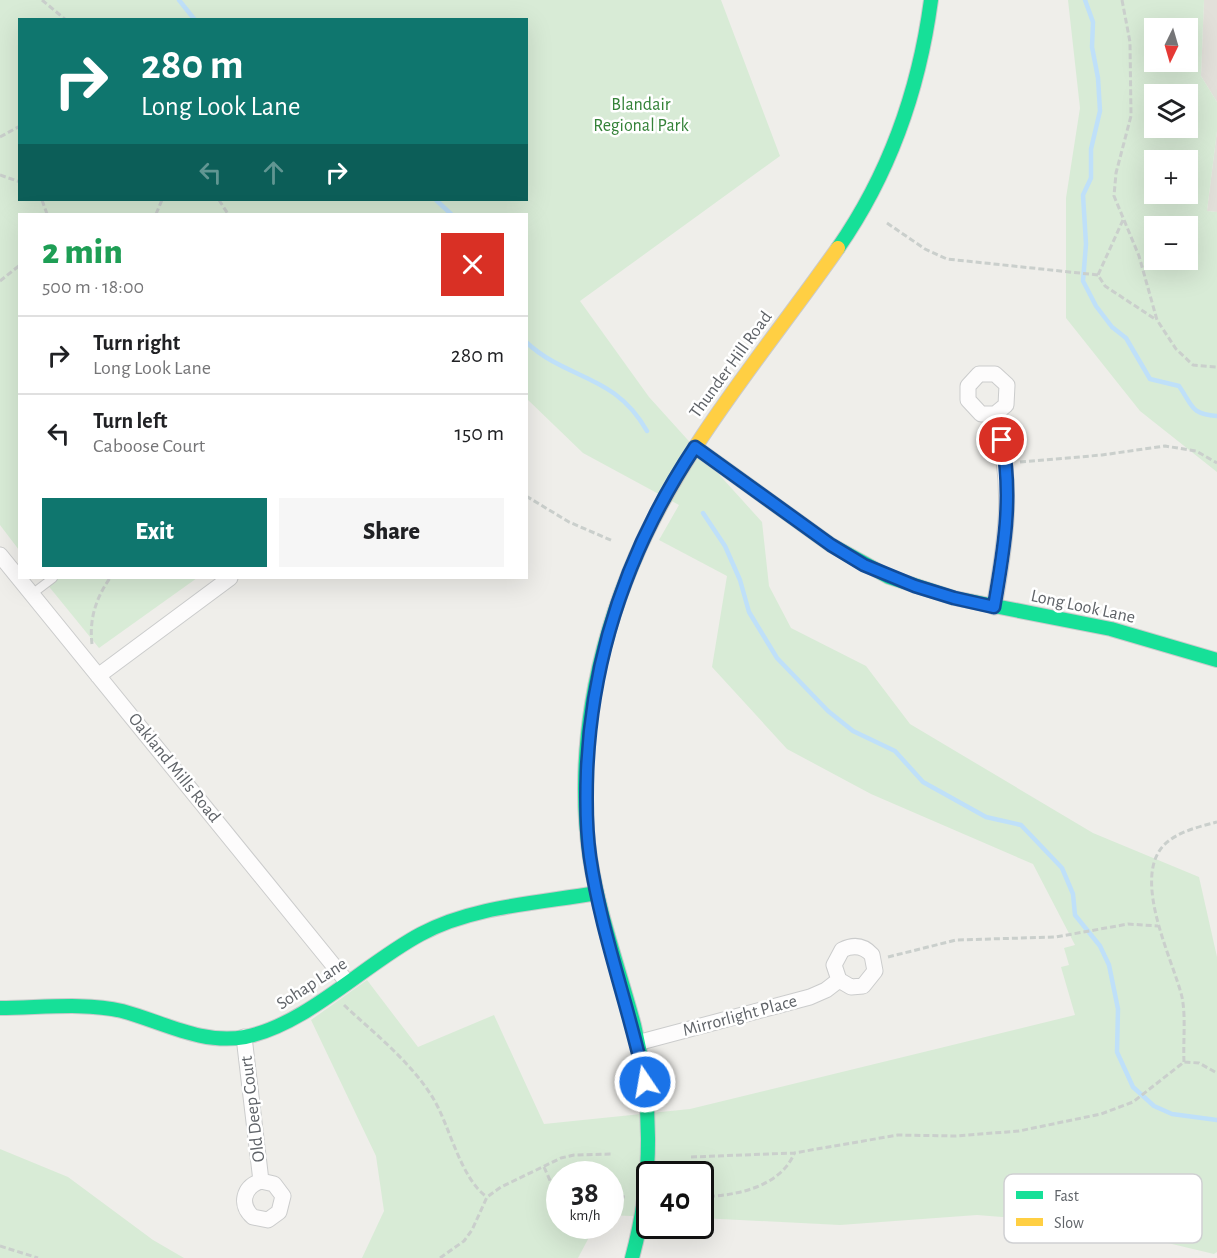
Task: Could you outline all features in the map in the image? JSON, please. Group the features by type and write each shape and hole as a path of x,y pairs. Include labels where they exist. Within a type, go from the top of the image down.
{"street":[{"name":"Thunder Hill Road","path":"632,1258 642,1216 648,1162 645,1082 597,892 590,855 587,783 592,715 608,629 636,551 674,479 827,264 877,184 893,151 913,93 924,53 931,0"},
{"path":"994,607 1008,518 1006,463 995,414"},
{"name":"Long Look Lane","path":"695,447 831,545 864,565 925,589 994,607 1111,629 1217,660"},
{"name":"Oakland Mills Road","path":"0,555 18,577"},
{"name":"Oakland Mills Road","path":"20,579 347,982"},
{"path":"98,676 229,579"},
{"name":"Sohap Lane","path":"0,1008 84,1007 112,1010 135,1015 195,1036 244,1037 280,1026 421,934 443,923 462,917 597,892"},
{"path":"848,946 863,947 875,961 872,978 862,986 851,987 839,980 835,974 835,959 848,946"},
{"name":"Mirrorlight Place","path":"637,1043 810,997 826,990 839,980"},
{"name":"Old Deep Court","path":"244,1037 261,1181"}],"lane":[{"path":"32,594 52,579"}],"path":[{"path":"42,0 64,18"},
{"path":"1122,0 1131,66 1129,98 1131,116 1124,151 1116,173 1114,196 1139,256 1157,320 1176,349 1193,365 1217,367"},
{"path":"0,137 18,127"},
{"path":"0,175 18,181"},
{"path":"1098,275 1123,220"},
{"path":"887,223 925,249 947,259 1098,275"},
{"path":"0,281 18,267"},
{"path":"1098,275 1105,286 1157,320"},
{"path":"1006,463 1102,455 1165,446 1196,451 1217,463"},
{"path":"528,497 569,522 613,541"},
{"path":"94,651 91,631 93,615 97,601 109,579"},
{"path":"1184,1062 1182,999 1158,926 1153,881 1157,853 1174,837 1191,829 1217,822"},
{"path":"875,961 956,940 1056,938 1128,924 1158,926"},
{"path":"332,993 422,1082 437,1107 470,1179 487,1197"},
{"path":"691,1157 794,1153 886,1137 1019,1131 1101,1114 1133,1102 1184,1062 1199,1063 1217,1073"},
{"path":"714,1196 725,1196 780,1176 794,1153"},
{"path":"440,1258 464,1241 472,1230 487,1197 544,1167 574,1155 611,1154"},
{"path":"544,1167 546,1172"},
{"path":"0,1246 38,1258"}],"shaded area":[{"path":"1204,0 1217,0 1217,102 1201,76"},
{"path":"1217,131 1217,212 1207,211"}],"green space":[{"name":"Blandair Regional Park","path":"0,0 721,0 780,156 580,301 649,397 762,522 769,586 791,628 866,666 910,724 1093,833 1199,877 1217,957 1217,1252 1214,1254 1168,1243 1202,1243 1202,1174 1004,1174 1004,1217 977,1215 840,1225 714,1219 714,1161 636,1161 636,1216 624,1216 624,1161 546,1161 546,1239 588,1239 578,1258 362,1258 384,1211 376,1156 311,1020 367,980 418,1047 494,1015 544,1124 690,1109 1075,1015 1061,967 1069,965 1064,948 1075,945 1033,864 871,794 787,749 712,667 727,576 659,540 679,505 583,453 528,400 528,213 18,213 18,549 0,525"},
{"path":"1068,0 1204,0 1201,76 1217,102 1217,131 1207,211 1217,212 1217,472 1140,411 1066,318 1066,198 1080,108"},
{"path":"43,579 196,579 99,648"},
{"path":"0,1149 68,1177 153,1240 184,1258 0,1258"}],"waterway":[{"path":"179,0 193,18"},
{"path":"1085,0 1093,22 1092,47 1098,78 1100,111 1091,149 1091,178 1083,195 1086,244 1083,281 1096,306 1112,327 1126,338 1150,379 1179,386 1193,408 1202,413 1217,416"},
{"path":"437,201 450,213"},
{"path":"528,344 542,355 590,379 620,398 634,412 647,431"},
{"path":"703,513 725,546 740,580 749,612 777,658 828,711 853,731 895,751 923,782 986,817 1021,825 1062,868 1073,894 1075,915 1100,946 1109,965 1118,1009 1117,1052 1133,1087 1154,1106 1172,1114 1217,1120"}],"traffic: fast":[{"path":"838,248 873,190 900,130 919,66 931,0"},
{"path":"695,447 831,545 889,577 954,598 1111,629 1217,660"},
{"path":"632,1258 639,1229 647,1171 645,1083 634,1025 594,879 586,820 585,781 587,742 599,666 609,628 636,556"},
{"path":"0,1008 77,1006 107,1008 198,1035 229,1039 245,1037 268,1030 313,1007 400,946 441,925 484,911 597,893"}],"traffic: slow":[{"path":"636,556 678,474 703,435 838,248"}],"route":[{"path":"645,1082 637,1043 610,948 590,855 587,818 588,747 593,705 608,629 636,551 674,479 695,447 831,545 864,565 915,586 994,607 1008,518 1006,463 1002,440"}]}
